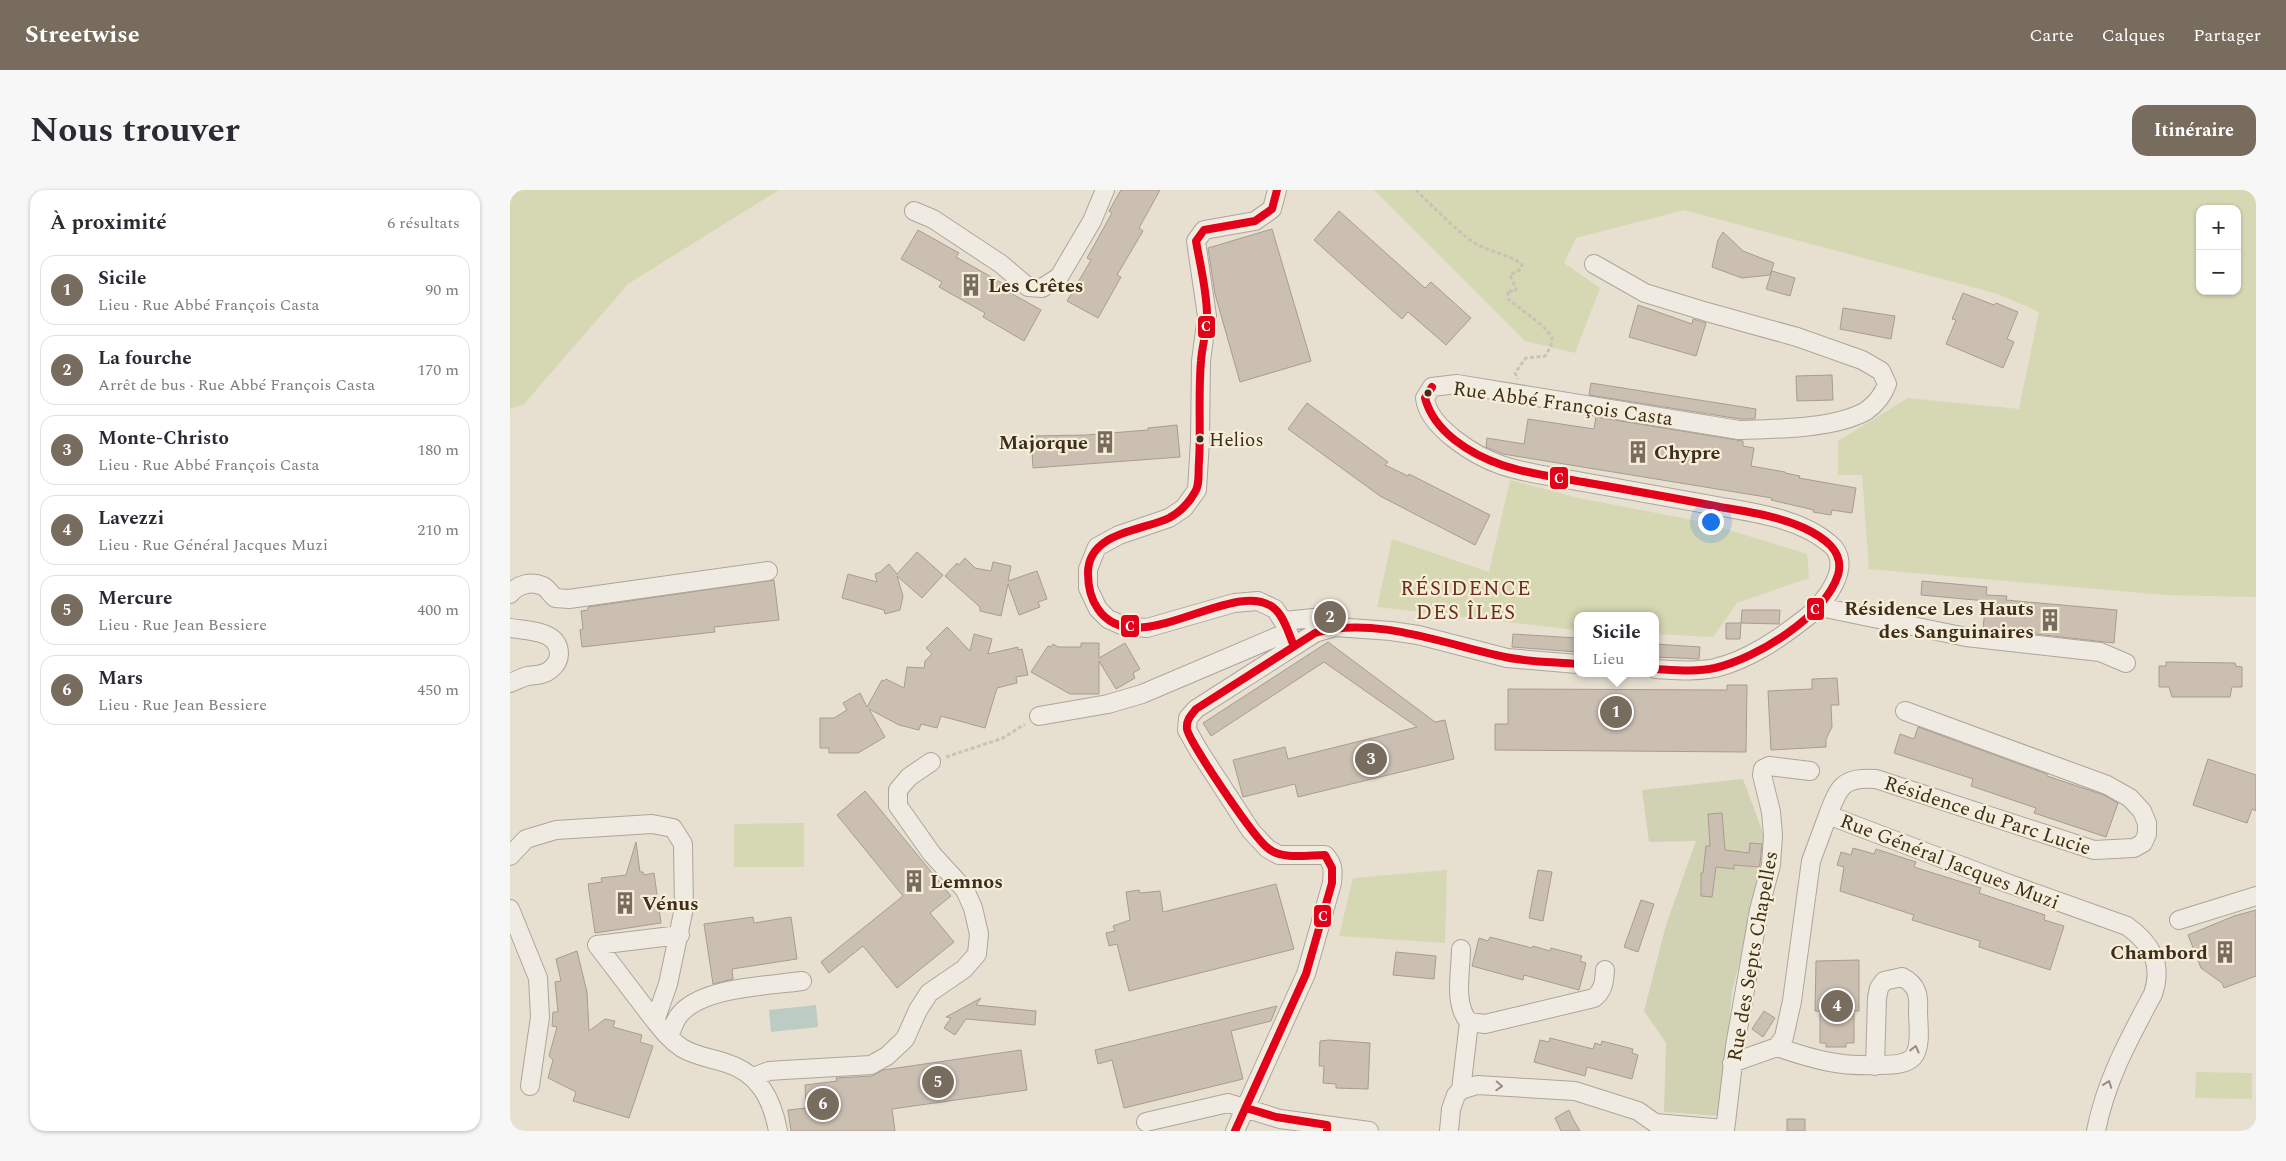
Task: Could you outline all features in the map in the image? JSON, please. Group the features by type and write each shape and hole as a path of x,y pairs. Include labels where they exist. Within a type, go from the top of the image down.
{"street":[{"path":"914,211 933,218 1000,264 1028,287 1042,288 1059,276 1069,262 1092,221 1105,190"},
{"path":"1277,190 1272,209 1255,221 1204,230 1196,241 1207,316 1201,360 1197,490 1184,508 1169,518 1118,534 1097,547 1088,569 1088,588 1098,609 1108,619 1124,626 1147,628 1234,603 1258,601 1275,609 1288,633"},
{"name":"Rue Abbé François Casta","path":"1594,264 1646,292 1707,312 1797,337 1862,360 1881,371 1887,384 1882,396 1866,410 1837,422 1739,430 1457,384 1432,387 1425,398 1426,408 1441,426 1472,452 1502,465 1555,477 1755,513 1796,525 1832,544 1838,553 1837,579 1820,607 1785,634 1734,662 1716,668 1697,670 1659,669"},
{"path":"510,594 515,588 526,584 543,586 555,598 569,599 768,571"},
{"path":"1820,607 1966,637 2100,652 2126,663"},
{"path":"1039,716 1108,704 1142,694 1324,617 1333,622 1335,627"},
{"path":"1235,1131 1306,974 1332,883 1333,869 1331,862 1325,855 1279,855 1268,849 1251,830 1199,751 1187,730 1188,718 1196,709 1288,633 1315,633 1335,627 1418,635 1507,658 1574,664"},
{"path":"510,628 547,634 555,640 559,648 559,659 551,670 543,674 526,676 510,683"},
{"name":"Résidence du Parc Lucie","path":"1828,815 1842,786 1859,778 1876,779 2094,850 2134,848 2143,843 2147,834 2147,823 2142,811 2130,798 2107,785 1905,711"},
{"path":"753,1077 776,1071 871,1065 887,1056 905,1039 918,1010 929,993 964,969 977,954 979,934 965,890 932,854 898,806 898,790 909,777 931,762"},
{"name":"Rue des Septs Chapelles","path":"1725,1130 1732,1062 1759,910 1771,865 1773,835 1771,812 1762,775 1763,769 1769,766 1810,771"},
{"name":"Rue Général Jacques Muzi","path":"1777,1047 1784,1037 1788,1024 1811,861 1828,815 2127,926 2141,936 2156,963 2158,970 2157,982 2153,994 2117,1062 2100,1108 2096,1131"},
{"path":"510,856 526,839 556,830 652,824 673,828 683,844 684,908 680,935 668,984 655,1021"},
{"path":"2179,920 2256,896"},
{"path":"510,909 538,978 540,1017 530,1086"},
{"path":"680,935 597,946 669,1037 683,1048 699,1056 727,1063 753,1077 769,1098 775,1112 778,1131"},
{"path":"1461,949 1460,1002 1462,1014 1469,1022 1485,1024 1504,1021 1594,998 1600,993 1604,985 1606,970"},
{"path":"1732,1062 1777,1047 1809,1058 1854,1067 1875,1066 1896,1065 1914,1056 1917,1047 1919,997 1915,986 1902,977 1884,981 1879,988 1875,1066"},
{"path":"669,1037 679,1014 694,1001 714,993 802,981"},
{"path":"1449,1131 1453,1100 1461,1090 1469,1022"},
{"path":"1461,1090 1477,1085 1575,1091 1638,1110 1656,1123 1725,1130"},
{"path":"1146,1122 1228,1103 1280,1119 1327,1128 1369,1131"}],"path":[{"path":"1416,190 1473,242 1509,256 1522,264 1521,269 1510,275 1516,289 1514,292 1508,290 1508,299 1543,326 1552,337 1551,346 1545,356 1526,358 1515,373 1525,396"},
{"path":"931,762 1003,738 1039,716"}],"green space":[{"path":"510,190 779,190 628,284 524,404 510,409"},
{"path":"1374,190 2256,190 2256,597 2165,595 1869,569 1862,475 1838,475 1838,441 1908,398 2019,409 2039,312 1998,294 1684,210 1576,238 1564,263 1600,288 1575,353 1525,341"},
{"path":"1510,480 1579,498 1703,522 1807,554 1809,578 1737,603 1713,637 1659,634 1659,612 1574,612 1574,630 1377,607 1392,539 1489,572"},
{"path":"1743,779 1762,830 1765,846 1763,868 1732,992 1720,1116 1664,1112 1666,1043 1644,1011 1666,925 1696,841 1649,842 1642,790"},
{"path":"804,823 804,867 734,867 734,824"},
{"path":"1447,870 1445,943 1339,936 1353,878"},
{"path":"2196,1072 2252,1073 2252,1099 2195,1098"}],"shaded area":[{"path":"816,1005 818,1027 771,1032 769,1010"}],"building":[{"name":"Les Crêtes","path":"1121,190 1160,190 1139,228 1143,231 1117,275 1121,277 1098,318 1067,301 1091,260 1087,258 1112,213 1109,211"},
{"path":"1339,211 1425,288 1431,282 1471,318 1446,345 1408,312 1402,319 1314,240"},
{"path":"1272,229 1311,361 1240,382 1215,294 1208,248"},
{"name":"Les Crêtes","path":"918,230 959,253 956,257 1002,283 1000,287 1041,310 1024,341 983,317 985,313 939,287 942,282 901,259"},
{"path":"1723,232 1743,251 1774,263 1770,275 1742,278 1712,267 1718,240"},
{"path":"1772,271 1795,278 1790,296 1766,289"},
{"path":"1963,293 2018,312 2007,339 2014,342 2003,368 1946,344 1956,320 1952,319"},
{"path":"1638,305 1692,324 1693,319 1706,323 1696,356 1629,337"},
{"path":"1843,308 1895,316 1891,339 1840,329"},
{"path":"1832,375 1833,400 1797,401 1796,376"},
{"path":"1591,383 1756,409 1755,419 1740,419 1589,395"},
{"name":"Helios","path":"1307,403 1388,462 1385,465 1408,476 1409,474 1490,515 1475,545 1380,496 1288,429"},
{"name":"Chypre","path":"1596,417 1743,441 1743,446 1754,448 1751,466 1785,472 1800,476 1799,478 1856,488 1852,513 1832,510 1831,515 1813,512 1814,510 1771,500 1772,498 1503,454 1486,447 1487,438 1524,444 1528,419 1594,429"},
{"name":"Majorque","path":"1177,425 1180,457 1033,468 1031,436 1086,435 1148,430 1148,428"},
{"path":"917,552 943,575 922,598 897,576 903,596 900,610 885,614 884,610 842,598 848,574 877,582 875,574 889,564 897,574"},
{"path":"965,558 975,568 991,571 993,562 1011,566 1008,581 1037,571 1047,599 1038,602 1040,607 1019,615 1008,584 1001,616 980,611 980,607 945,576 957,563 959,565"},
{"path":"774,580 779,620 714,627 715,632 582,647 580,630 583,629 581,611 588,610 588,607"},
{"name":"Résidence Les Hauts des Sanguinaires","path":"1922,581 1987,587 1986,595 2007,596 2006,600 2117,610 2114,643 1983,628 1986,601 1921,595"},
{"path":"1742,610 1780,610 1779,624 1741,623"},
{"path":"1726,623 1741,623 1740,639 1726,639"},
{"path":"947,627 970,651 974,634 992,639 988,654 1018,647 1018,650 1022,649 1028,675 1016,677 1017,683 997,688 985,728 941,716 937,728 921,724 919,730 899,725 869,709 885,737 858,753 829,753 829,748 820,748 820,718 834,718 847,710 843,703 860,693 867,707 882,680 886,679 904,688 907,667 924,668 925,661 932,654 926,648"},
{"path":"1513,634 1574,638 1574,652 1512,647"},
{"path":"1328,642 1435,722 1445,720 1454,759 1298,797 1295,784 1243,797 1233,760 1285,747 1288,759 1417,727 1324,662 1211,736 1203,723"},
{"path":"1081,643 1099,643 1099,658 1125,643 1140,669 1133,673 1135,678 1116,689 1099,661 1099,694 1070,694 1031,672 1048,646 1051,647 1053,644 1058,647 1081,647"},
{"path":"1659,644 1700,647 1699,659 1659,657"},
{"path":"2166,662 2235,663 2236,666 2242,667 2242,687 2232,687 2230,697 2172,697 2169,687 2159,687 2159,666 2166,666"},
{"path":"1837,678 1839,705 1831,705 1832,727 1826,739 1826,747 1771,750 1768,691 1812,689 1812,679"},
{"path":"1727,685 1747,685 1746,752 1495,750 1495,724 1508,724 1508,689 1727,690"},
{"path":"1918,727 2047,774 2047,776 2104,795 2118,803 2106,837 2034,813 2036,808 1971,786 1973,779 1894,753 1900,734 1914,739"},
{"path":"2208,759 2256,775 2256,811 2252,809 2247,823 2193,805"},
{"path":"865,791 951,896 930,913 954,942 897,988 863,946 829,973 821,962 903,896 837,815"},
{"path":"1722,813 1725,850 1749,853 1750,843 1762,844 1759,867 1734,865 1734,869 1716,867 1712,897 1701,896 1701,873 1703,873 1706,846 1710,846 1708,814"},
{"name":"Vénus","path":"636,842 640,872 643,872 644,875 654,873 661,923 595,933 588,884 602,882 601,878 626,875"},
{"path":"1853,848 1874,854 1876,849 1916,862 1914,867 1981,888 1979,893 2045,915 2044,920 2064,926 2050,970 1979,947 1980,941 1912,920 1914,915 1840,891 1844,867 1837,865 1841,852 1851,855"},
{"path":"1538,870 1552,872 1543,921 1529,918"},
{"path":"1276,884 1294,949 1129,991 1117,944 1109,946 1106,933 1115,931 1113,926 1130,920 1126,892 1139,890 1140,893 1160,891 1163,912"},
{"path":"1641,900 1654,904 1638,952 1624,947"},
{"name":"Chambord","path":"2256,910 2256,976 2224,988 2222,983 2201,968 2188,935 2234,916"},
{"path":"753,917 754,923 791,917 797,959 732,969 733,979 713,984 704,924"},
{"path":"1490,937 1532,948 1533,946 1550,951 1551,948 1582,956 1580,961 1586,963 1579,990 1524,975 1523,980 1472,966 1479,938 1488,941"},
{"path":"577,951 587,992 589,1031 605,1019 615,1021 613,1027 642,1035 640,1042 653,1046 629,1118 573,1101 576,1092 548,1078 553,1060 549,1056 557,1027 552,1026 553,1012 558,1012 555,982 561,981 556,959"},
{"path":"1396,952 1436,956 1434,979 1393,975"},
{"path":"1859,960 1859,1011 1854,1011 1854,1043 1846,1043 1846,1047 1826,1047 1826,1043 1820,1043 1820,1011 1815,1011 1816,961"},
{"path":"981,998 976,1005 1036,1011 1035,1025 966,1019 955,1035 944,1028 951,1018 946,1017"},
{"path":"1277,1006 1271,1021 1231,1031 1243,1079 1124,1108 1112,1060 1098,1064 1095,1050"},
{"path":"1764,1011 1775,1018 1763,1037 1752,1029"},
{"path":"1550,1038 1593,1049 1595,1043 1601,1045 1602,1041 1633,1049 1632,1053 1638,1055 1632,1079 1587,1067 1585,1076 1534,1062 1540,1040 1549,1042"},
{"path":"1320,1041 1370,1043 1368,1089 1336,1088 1336,1084 1323,1083 1324,1066 1319,1066"},
{"path":"1021,1050 1027,1090 892,1109 895,1131 791,1131 788,1110 806,1108 805,1085 837,1081 836,1078 872,1076 883,1070"},
{"path":"1569,1110 1580,1131 1561,1131 1555,1118"},
{"path":"1787,1119 1805,1119 1805,1131 1787,1131"}],"transit line":[{"name":"C","path":"1277,190 1272,209 1255,221 1204,230 1196,241 1207,307 1200,373 1200,450 1197,489 1184,507 1169,518 1118,535 1097,549 1090,559 1088,578 1090,592 1095,605 1115,624 1136,628 1160,624 1236,602 1258,601 1275,609 1284,622 1294,646"},
{"name":"C","path":"1432,387 1425,398 1436,421 1466,448 1490,460 1532,473 1774,517 1811,532 1831,546 1838,559 1838,575 1830,591 1819,606 1787,634 1750,655 1715,668 1693,670 1659,669"},
{"name":"C","path":"1235,1131 1306,974 1332,883 1332,868 1325,855 1281,855 1269,849 1262,842 1224,791 1199,752 1187,729 1188,720 1196,709 1315,633 1338,628 1361,627 1386,630 1435,639 1514,659 1574,664"},
{"name":"C","path":"1246,1108 1276,1117 1327,1125 1327,1131"}],"place":[{"name":"Les Crêtes","path":"971,285"},
{"name":"Helios","path":"1200,439"},
{"name":"Majorque","path":"1105,442"},
{"name":"Chypre","path":"1638,452"},
{"name":"La fourche","path":"1330,617"},
{"name":"Résidence Les Hauts des Sanguinaires","path":"2050,620"},
{"name":"Sicile","path":"1616,712"},
{"name":"Monte-Christo","path":"1371,759"},
{"name":"Lemnos","path":"914,881"},
{"name":"Vénus","path":"625,903"},
{"name":"Chambord","path":"2225,952"},
{"name":"Lavezzi","path":"1837,1006"},
{"name":"Mercure","path":"938,1082"},
{"name":"Mars","path":"823,1104"}],"district":[{"name":"RÉSIDENCE DES ÎLES","path":"1466,600"}]}
